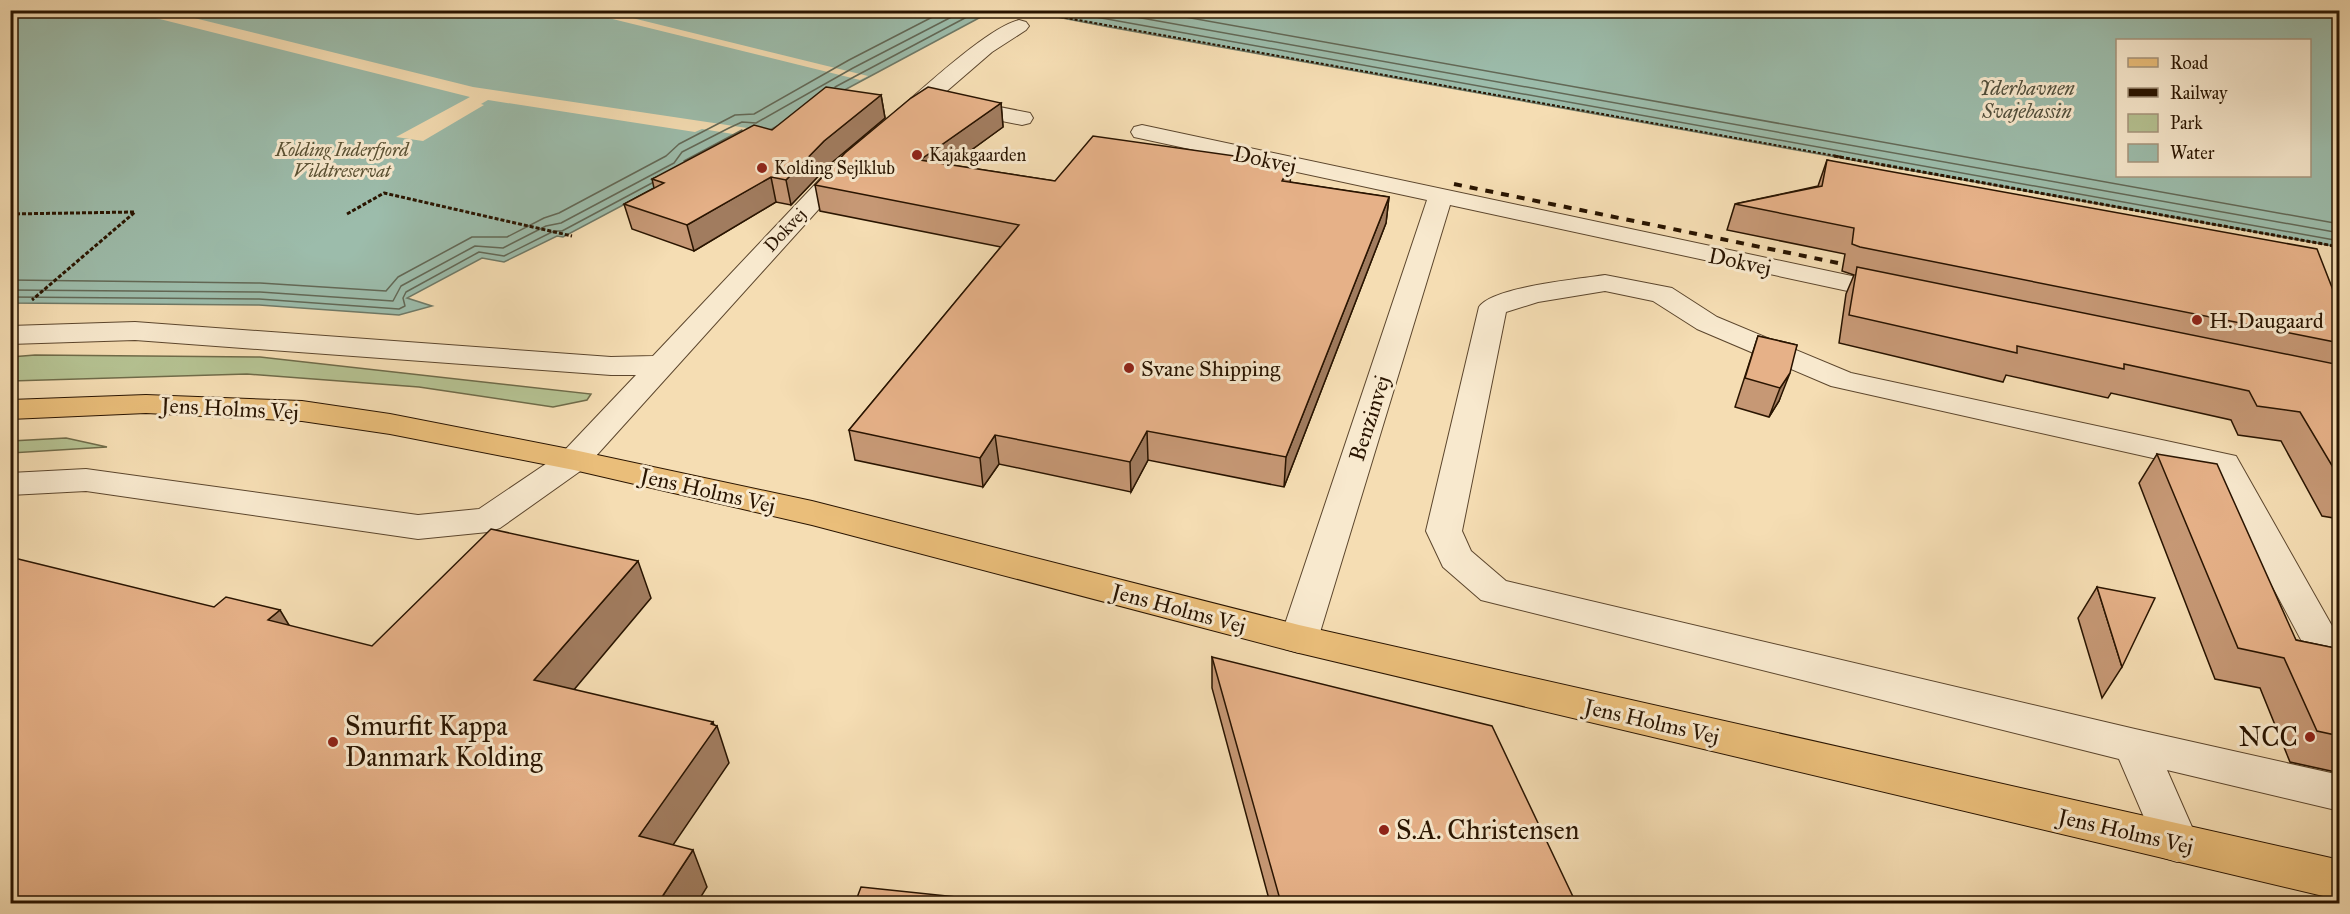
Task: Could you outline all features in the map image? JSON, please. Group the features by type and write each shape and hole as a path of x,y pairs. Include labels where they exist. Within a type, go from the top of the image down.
{"main road":[{"name":"Jens Holms Vej","path":"10,410 146,404 302,411 390,424 574,460 812,513 1299,639 2340,880"}],"street":[{"name":"Dokvej","path":"10,484 86,480 418,526 488,520 574,460 839,172 985,48 1019,26"},
{"path":"925,99 1022,118"},
{"name":"Dokvej","path":"1142,132 1440,198 1919,298"},
{"name":"Benzinvej","path":"1299,639 1440,198"},
{"path":"2330,657 2224,463 1842,380 1707,323 1662,294 1605,283 1533,294 1493,308 1444,531 1456,558 1494,591 2135,746 2340,793"},
{"path":"10,334 135,331 374,351 611,366 660,365"},
{"path":"2135,746 2177,843"}],"path":[{"path":"1047,15 2340,247"},
{"path":"347,214 384,193 572,236"},
{"path":"10,214 135,212 28,303"}],"green space":[{"path":"35,355 260,357 591,394 587,400 553,407 419,387 247,374 11,381 11,357"},
{"path":"66,438 107,447 11,453 11,441"}],"water":[{"name":"Kolding Inderfjord Vildtreservat","path":"11,11 992,11 563,237 557,236 504,262 482,258 407,298 432,306 399,315 259,305 11,303"},
{"name":"Yderhavnen Svajebassin","path":"1026,11 2339,11 2339,247 1109,27"}],"pier":[{"path":"128,11 172,11 170,12 473,87 768,131 758,138 702,129 695,132 488,100 481,104 484,105 423,141 396,137 470,97"},
{"path":"580,11 604,11 868,76 860,80"}],"building":[{"path":"826,87 881,95 824,141 786,180 771,177 687,225 624,204 664,183 652,179 754,125 772,130"},
{"name":"Svane Shipping","path":"928,87 1001,103 920,160 1055,181 1093,136 1291,164 1282,181 1389,197 1286,457 1147,431 1130,462 995,435 980,458 849,430 1019,225 815,185 845,153 911,98"},
{"name":"H. Daugaard","path":"1827,160 2317,249 2340,308 2340,343 1860,247 1852,244 1854,228 1735,204 1822,186"},
{"path":"1857,267 2340,365 2340,479 2300,412 2257,406 2249,391 2124,364 2124,369 2017,346 2017,353 1849,315"},
{"path":"1758,336 1797,345 1790,373 1780,388 1745,378"},
{"path":"2157,454 2217,464 2296,640 2340,649 2340,736 2317,731 2284,658 2238,648"},
{"name":"Smurfit Kappa Danmark Kolding","path":"491,529 638,561 534,680 713,722 711,724 717,726 639,836 693,850 658,903 10,903 10,557 214,607 226,597 280,610 268,620 372,646"},
{"path":"2097,587 2155,598 2122,667"},
{"name":"S.A. Christensen","path":"1212,657 1492,726 1576,903 1281,903"},
{"path":"861,887 1014,903 855,903"}],"railway":[{"path":"1454,184 1843,264"}],"place":[{"name":"Kajakgaarden","path":"917,155"},
{"name":"Kolding Sejlklub","path":"762,168"},
{"name":"H. Daugaard","path":"2197,320"},
{"name":"Svane Shipping","path":"1129,368"},
{"name":"NCC","path":"2310,737"},
{"name":"Smurfit Kappa Danmark Kolding","path":"333,742"},
{"name":"S.A. Christensen","path":"1384,830"}]}
